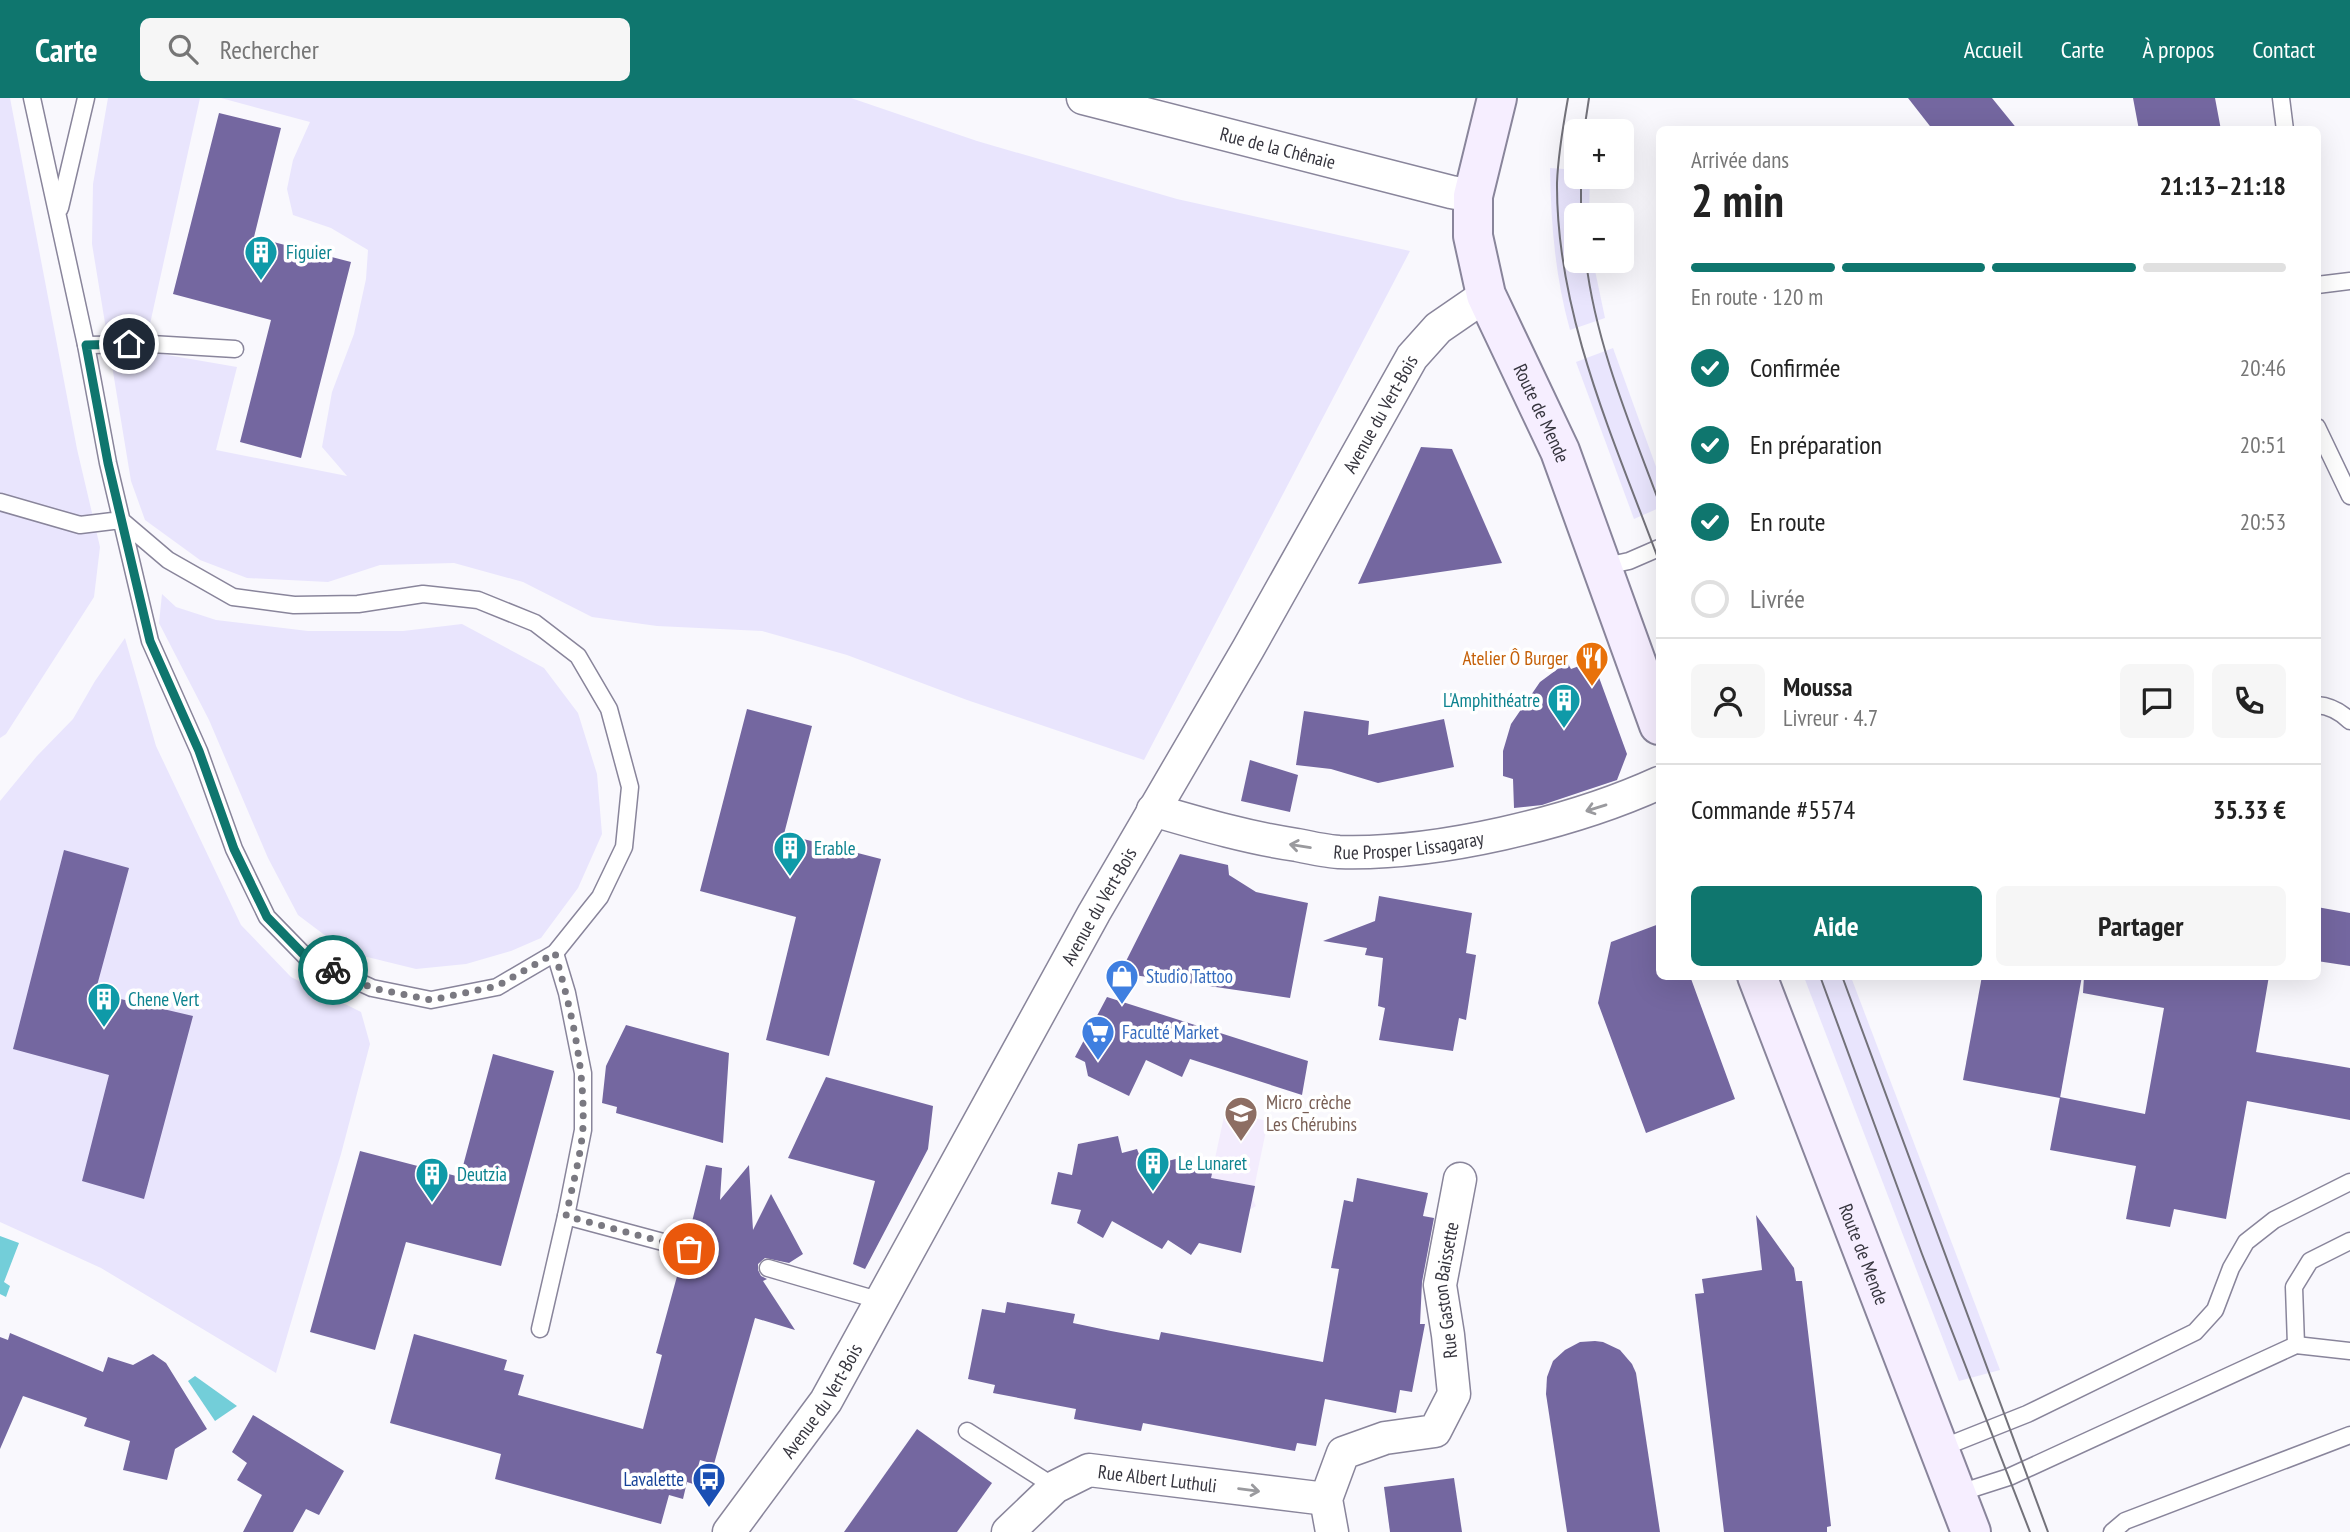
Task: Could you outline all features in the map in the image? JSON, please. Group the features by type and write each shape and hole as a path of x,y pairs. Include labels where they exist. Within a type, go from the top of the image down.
{"main road":[{"name":"Route de Mende","path":"1497,98 1473,196 1473,236 1486,295 1560,451 1656,717"},
{"name":"Route de Mende","path":"1758,980 1971,1532"}],"street":[{"name":"Rue de la Chênaie","path":"1083,98 1473,196"},
{"name":"Avenue du Vert-Bois","path":"729,1532 826,1401 1094,913 1248,649 1412,357 1438,328 1486,295"},
{"name":"Rue Prosper Lissagaray","path":"1153,810 1254,839 1338,852 1410,848 1504,832 1601,807 1656,784"},
{"name":"Rue Gaston Baissette","path":"1326,1499 1343,1453 1385,1438 1435,1431 1454,1394 1440,1285 1460,1179"},
{"name":"Rue Albert Luthuli","path":"1008,1532 1055,1487 1089,1470 1326,1499"},
{"path":"1326,1499 1332,1532"}],"lane":[{"path":"0,502 80,525 121,520 168,561 233,597 294,606 358,604 423,594 478,600 535,623 578,656 609,709 630,788 624,847 600,897 555,953 497,986 431,1000 372,988 307,958 267,917 234,849 199,751 150,641 121,520 108,463 86,345 32,98"},
{"path":"58,214 86,98"},
{"path":"2281,98 2284,126"},
{"path":"2321,285 2350,281"},
{"path":"86,345 151,344 235,349"},
{"path":"2321,435 2350,496"},
{"path":"1601,567 1629,561 1656,549"},
{"path":"2321,705 2344,715 2350,721"},
{"path":"540,1329 583,1130 583,1073 567,993 555,953"},
{"path":"1939,1449 2027,1414 2195,1332 2215,1310 2231,1268 2246,1242 2274,1220 2350,1182"},
{"path":"566,1216 689,1249"},
{"path":"2296,1345 2294,1287 2309,1261 2350,1241"},
{"path":"768,1268 881,1301"},
{"path":"1956,1494 2009,1477 2296,1345 2350,1352"},
{"path":"967,1431 1055,1487"},
{"path":"2112,1532 2125,1521 2350,1435"}],"shaded area":[{"path":"0,98 10,98 77,449 100,547 94,597 6,734 0,738"},
{"path":"108,98 200,98 144,351 237,367 216,450 347,476 322,447 332,392 354,334 366,279 368,250 331,228 293,215 287,189 293,160 310,122 221,98 851,98 977,141 1177,199 1410,251 1144,760 967,700 847,655 762,631 657,626 592,617 523,582 454,563 380,565 328,582 247,578 200,560 145,520 131,481 92,244 93,184"},
{"path":"1550,168 1564,169 1564,189 1590,189 1589,203 1564,203 1564,273 1596,273 1605,318 1570,330 1561,290 1551,209"},
{"path":"1613,348 1656,467 1656,509 1634,519 1576,362"},
{"path":"162,594 176,607 216,620 308,631 403,631 462,624 544,668 578,713 597,774 602,834 578,888 541,938 511,951 466,964 416,969 347,952 298,915 268,858 209,720 159,623"},
{"path":"125,638 156,746 241,925 291,977 361,1012 370,1044 341,1154 276,1373 101,1268 0,1222 0,801 37,756 73,719"},
{"path":"1805,980 1852,980 2000,1370 1959,1381"},
{"name":"Micro_crèche Les Chérubins","path":"1225,1112 1268,1121 1252,1198 1256,1206 1249,1210 1206,1200"}],"water":[{"path":"0,1236 19,1243 4,1282 10,1286 6,1297 0,1294"},
{"path":"195,1376 237,1406 215,1421 188,1381"}],"building":[{"path":"1908,98 1992,98 2015,126 1930,126"},
{"path":"2133,98 2215,98 2220,126 2138,126"},
{"name":"Figuier","path":"219,113 281,128 254,237 351,262 301,458 240,442 271,320 173,294"},
{"path":"1421,447 1452,449 1502,563 1358,584"},
{"name":"L'Amphithéatre","path":"1593,661 1627,754 1617,780 1542,805 1514,808 1513,779 1503,776 1503,751 1511,724 1540,682 1567,662 1571,669"},
{"name":"Erable","path":"747,709 812,726 784,834 881,859 829,1056 766,1040 796,917 700,891"},
{"path":"1304,711 1369,721 1368,735 1444,719 1454,767 1378,783 1331,769 1296,765"},
{"path":"1250,760 1298,775 1290,812 1241,801"},
{"name":"Chene Vert","path":"64,850 129,868 95,993 193,1016 144,1199 82,1181 109,1075 13,1049"},
{"path":"1180,854 1228,865 1229,875 1256,892 1308,903 1290,998 1120,973"},
{"path":"1379,896 1472,913 1466,953 1476,955 1466,1020 1459,1018 1453,1051 1379,1040 1385,1008 1378,1006 1383,958 1365,955 1367,948 1323,941 1375,921"},
{"path":"2321,908 2350,913 2350,966 2321,962"},
{"path":"1656,925 1656,980 1691,980 1735,1099 1646,1133 1598,1003 1611,942"},
{"path":"1981,980 2081,980 2060,1098 1963,1080"},
{"path":"2084,980 2268,980 2256,1052 2350,1068 2350,1120 2247,1101 2226,1219 2174,1209 2170,1227 2126,1219 2136,1166 2050,1150 2060,1097 2145,1114 2164,1008 2083,993"},
{"path":"1107,997 1308,1061 1302,1095 1190,1059 1182,1077 1146,1060 1129,1096 1088,1076 1085,1062 1075,1057"},
{"path":"626,1025 729,1053 723,1143 616,1113 617,1107 602,1103 606,1066"},
{"name":"Deutzia","path":"493,1054 554,1071 501,1266 406,1242 375,1350 310,1332 360,1151 460,1177"},
{"path":"826,1077 933,1106 928,1149 865,1269 853,1264 875,1181 788,1158"},
{"name":"Le Lunaret","path":"1118,1136 1122,1153 1137,1149 1142,1162 1166,1155 1168,1161 1183,1157 1185,1168 1214,1165 1211,1178 1255,1186 1241,1253 1199,1243 1191,1255 1168,1240 1162,1249 1112,1221 1103,1238 1077,1223 1081,1210 1051,1204 1058,1172 1072,1175 1078,1144"},
{"path":"706,1165 722,1168 720,1200 749,1165 753,1230 771,1194 803,1254 789,1263 765,1258 758,1264 758,1270 761,1276 767,1279 763,1281 795,1330 755,1318 714,1464 700,1460 693,1484 687,1482 683,1499 669,1495 661,1524 495,1479 501,1454 390,1423 414,1334 507,1360 504,1370 524,1375 518,1395 643,1429 662,1355 656,1353 682,1258 692,1259 699,1251 697,1242 688,1238"},
{"path":"1357,1178 1428,1193 1423,1216 1434,1218 1422,1282 1420,1324 1425,1324 1412,1392 1400,1390 1396,1413 1325,1399 1316,1446 1297,1443 1295,1451 1143,1423 1141,1431 1074,1419 1076,1409 993,1393 995,1385 968,1379 982,1309 1005,1313 1007,1302 1075,1314 1073,1323 1111,1331 1159,1340 1161,1332 1323,1362 1339,1269 1331,1268 1344,1200 1353,1202"},
{"path":"1756,1215 1794,1268 1796,1281 1802,1281 1831,1526 1827,1527 1827,1532 1724,1532 1695,1294 1704,1293 1702,1279 1762,1270"},
{"path":"10,1333 103,1372 108,1357 133,1365 153,1354 166,1363 207,1429 175,1449 167,1480 123,1470 130,1441 84,1426 87,1418 23,1396 0,1449 0,1337 8,1340"},
{"path":"1595,1341 1620,1350 1636,1373 1660,1532 1567,1532 1546,1394 1547,1377 1553,1361 1565,1350 1580,1342"},
{"path":"253,1415 344,1471 319,1515 306,1509 293,1532 243,1532 262,1495 237,1480 247,1463 232,1452"},
{"path":"917,1429 992,1483 957,1532 844,1532"},
{"path":"1454,1478 1462,1532 1390,1532 1384,1487"}],"tram line":[{"path":"1568,98 1557,183 1559,232 1566,280 1591,376 1656,553"},
{"path":"1586,119 1589,98"},
{"path":"1581,189 1581,203"},
{"path":"1588,273 1606,353 1656,494"},
{"path":"1821,980 1922,1254 2030,1532"},
{"path":"1843,980 2048,1532"}],"way so far":[{"path":"333,970 372,988 431,1000 497,986 555,953 567,993 583,1073 583,1130 566,1216 689,1249"}],"place":[{"name":"Figuier","path":"261,282"},
{"name":"Atelier Ô Burger","path":"1592,688"},
{"name":"L'Amphithéatre","path":"1564,730"},
{"name":"Erable","path":"790,878"},
{"name":"Studio Tattoo","path":"1122,1006"},
{"name":"Chene Vert","path":"104,1029"},
{"name":"Faculté Market","path":"1098,1062"},
{"name":"Micro_crèche Les Chérubins","path":"1241,1143"},
{"name":"Le Lunaret","path":"1153,1193"},
{"name":"Deutzia","path":"432,1204"},
{"name":"Lavalette","path":"709,1509"}],"route":[{"path":"129,344 86,345 108,463 150,641 199,751 234,849 267,917 307,958 333,970"}]}
